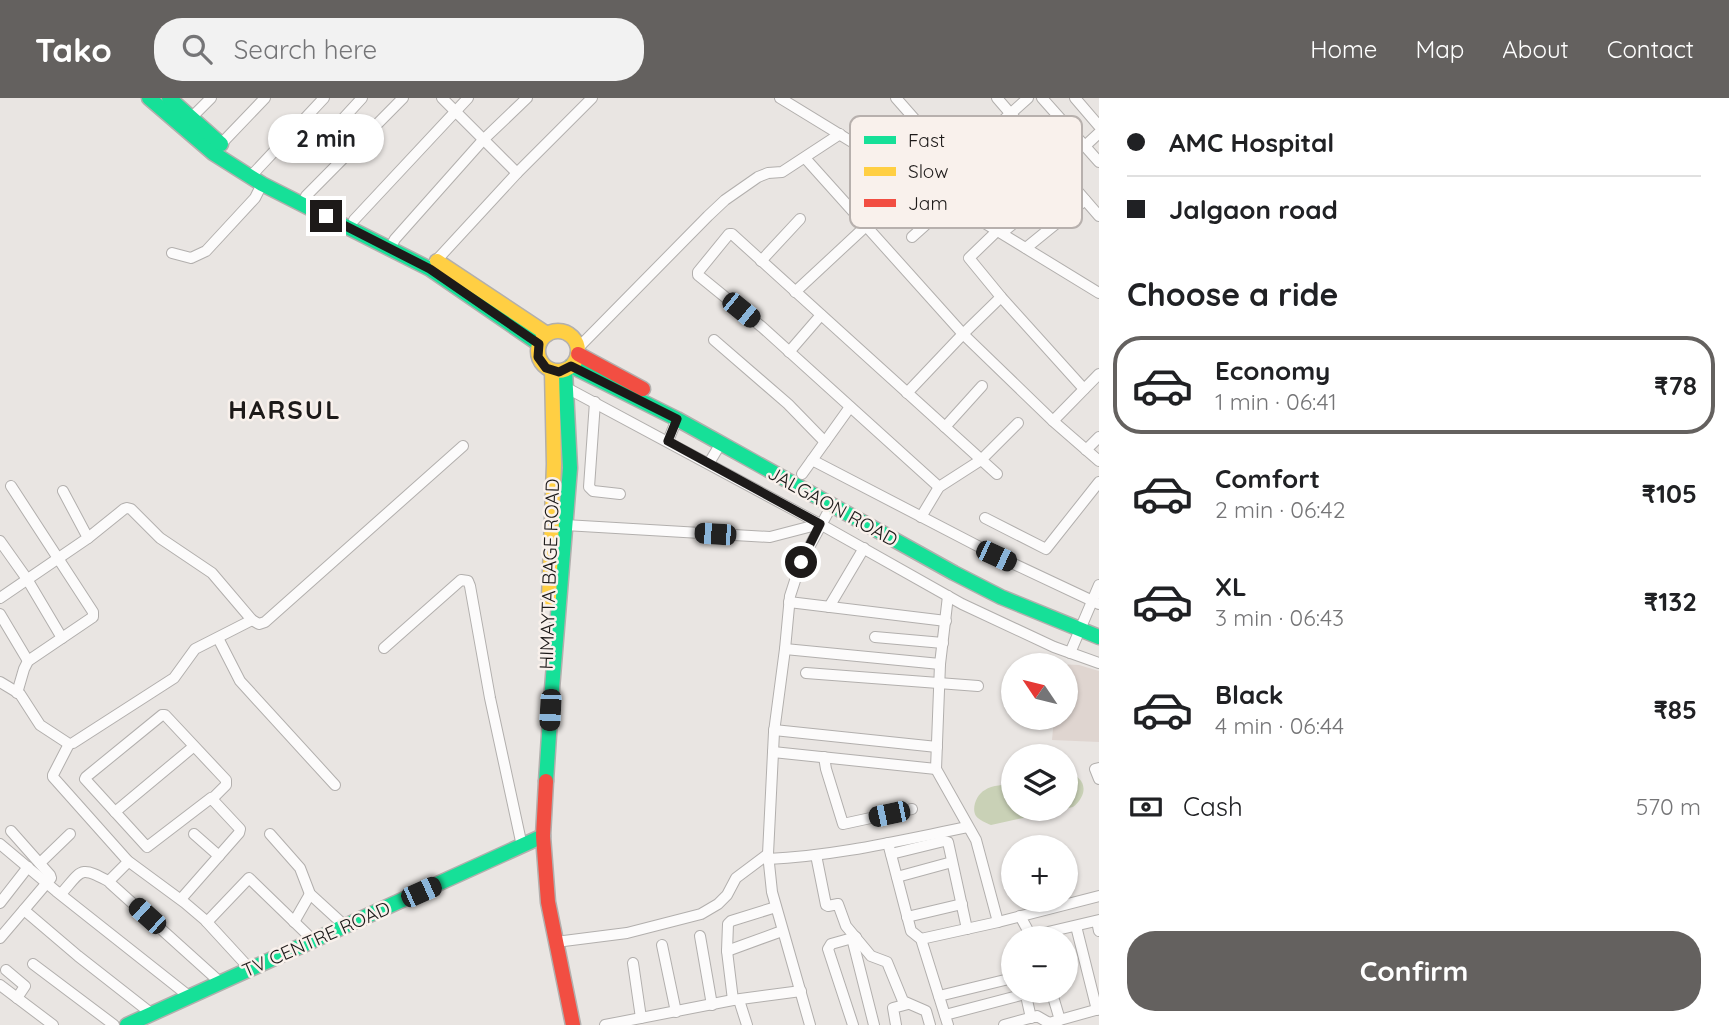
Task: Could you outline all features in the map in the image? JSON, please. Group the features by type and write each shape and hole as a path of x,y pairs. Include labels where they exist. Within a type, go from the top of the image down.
{"main road":[{"path":"149,98 213,153 433,265 543,339"},
{"path":"169,98 256,176 306,196 392,243"},
{"path":"569,362 546,368 541,363 538,357 543,339 553,331 566,332 576,341 565,387 570,468 552,689 532,841 548,902 573,1025"},
{"name":"JALGAON ROAD","path":"569,362 1001,597 1082,624 1099,626"},
{"name":"JALGAON ROAD","path":"569,362 802,474 929,547 1082,624 1099,637"},
{"name":"HIMAYTA BAGE ROAD","path":"563,1025 536,891 532,841 548,626 554,464 569,362"},
{"name":"TV CENTRE ROAD","path":"127,1025 532,841"}],"street":[{"path":"191,118 211,98"},
{"path":"221,144 265,98"},
{"path":"172,253 191,258 206,251 255,198 256,176 324,98"},
{"path":"340,122 362,98"},
{"path":"306,196 403,98"},
{"path":"442,98 517,173"},
{"path":"354,220 468,98"},
{"path":"392,243 483,140 527,98"},
{"path":"433,265 517,173 592,98"},
{"path":"780,98 850,140"},
{"path":"997,98 1011,114"},
{"path":"1009,116 1028,98"},
{"path":"1042,98 1058,116"},
{"path":"1075,98 1099,126"},
{"path":"901,100 914,116"},
{"path":"1084,146 1099,133"},
{"path":"569,362 725,200 758,177 782,172 840,134"},
{"path":"1082,144 1099,162"},
{"path":"805,158 850,208"},
{"path":"1082,197 1099,216"},
{"path":"761,261 800,219"},
{"path":"795,292 864,228"},
{"path":"868,228 963,334 1053,421 1099,461"},
{"path":"912,237 923,228"},
{"path":"993,228 1099,293"},
{"path":"1005,228 969,258 1084,389"},
{"path":"1026,248 1051,228"},
{"path":"939,487 698,274 730,234 997,474"},
{"path":"907,393 1001,297"},
{"path":"789,352 821,316"},
{"path":"714,340 788,404 825,442"},
{"path":"1053,421 1099,374"},
{"path":"945,427 982,386"},
{"path":"565,387 709,463 948,596 1070,653 1082,624 1096,603 1099,585"},
{"path":"595,402 589,487 593,491 620,494"},
{"path":"802,474 850,407"},
{"path":"668,441 677,419"},
{"path":"921,517 939,487 981,460 1018,423"},
{"path":"1086,450 1099,438"},
{"path":"709,463 721,443"},
{"path":"0,598 127,508 160,538 212,573 252,620 259,624 265,622 463,446"},
{"path":"812,460 996,556 1096,603"},
{"path":"985,518 1046,549 1099,482"},
{"path":"11,486 93,612 90,620 27,661 18,693"},
{"path":"63,491 88,538"},
{"path":"810,1025 772,892 768,856 774,730 789,602 801,562 832,505"},
{"path":"565,525 770,537 820,524"},
{"path":"0,541 27,579 62,638"},
{"path":"828,607 864,548"},
{"path":"384,649 461,580 468,581 490,698 532,841"},
{"path":"948,596 940,664 936,769 976,840 998,922"},
{"path":"789,602 946,621"},
{"path":"0,614 27,661"},
{"path":"250,969 207,922 128,861 53,775 69,744 174,678 195,649 252,620"},
{"path":"875,637 943,643"},
{"path":"218,638 240,681 335,785"},
{"path":"785,649 940,664"},
{"path":"1078,656 1099,663"},
{"path":"806,674 978,686"},
{"path":"0,681 22,697 40,724 69,744"},
{"path":"162,715 168,716 227,782 225,788 212,799 208,799 147,847 85,779 162,715"},
{"path":"774,730 937,747"},
{"path":"115,812 193,747"},
{"path":"773,752 936,769"},
{"path":"824,757 843,824 912,808"},
{"path":"1099,768 1095,769 1099,779"},
{"path":"181,900 239,833 240,829 212,799"},
{"path":"556,942 627,933 701,914 727,895 736,878 768,856 816,855 968,827"},
{"path":"0,938 51,876 11,831"},
{"path":"40,863 71,834"},
{"path":"194,834 219,856"},
{"path":"270,834 300,868 310,894 345,926"},
{"path":"891,854 944,841 948,844 967,929"},
{"path":"888,843 907,917 912,932 921,939 947,1020 1001,1001"},
{"path":"0,844 190,996"},
{"path":"816,855 826,905 838,904 846,926 854,938 873,958 887,961 902,999 926,1011 930,1025"},
{"path":"110,882 128,861"},
{"path":"897,877 952,862"},
{"path":"0,903 28,867"},
{"path":"61,894 78,874 88,871 110,882 220,983"},
{"path":"207,922 249,878 313,940"},
{"path":"294,922 310,894"},
{"path":"921,939 1099,896"},
{"path":"907,917 962,904"},
{"path":"747,1025 736,1000 727,950 728,924 776,907"},
{"path":"24,910 152,1014"},
{"path":"1020,916 1026,926"},
{"path":"1076,926 1098,924"},
{"path":"727,950 782,931"},
{"path":"1003,1025 1037,1016 1050,1024 1060,1020 1078,1020 1098,1010 1094,980 1078,932"},
{"path":"700,936 712,1005"},
{"path":"853,1025 828,949 831,944 854,938"},
{"path":"854,938 874,1025"},
{"path":"662,945 676,1012"},
{"path":"632,963 642,1018"},
{"path":"33,964 114,1025"},
{"path":"6,970 25,986 17,998"},
{"path":"939,996 1001,981"},
{"path":"0,985 52,1025"},
{"path":"605,1025 736,1000 801,991"},
{"path":"1028,1003 1031,1018"},
{"path":"1055,1003 1060,1020"},
{"path":"896,1025 893,1008 908,1004"}],"shaded area":[{"path":"1078,665 1099,671 1099,742 1052,740 1053,730 1078,730"}],"green space":[{"path":"1078,778 1083,786 1082,797 1078,802"},
{"path":"1001,785 1001,821 1009,821 991,825 976,816 977,798 991,787"}],"traffic: fast":[{"path":"149,98 213,153 262,184 430,269 539,344"},
{"path":"169,98 221,144"},
{"path":"571,366 677,419 954,573 1001,597 1099,637"},
{"path":"546,781 570,468 565,370"},
{"path":"127,1025 543,836"}],"traffic: slow":[{"path":"437,261 547,334"},
{"path":"558,331 566,332 572,337 577,343 578,351 577,359 572,365 566,370 558,371 550,370 544,365 539,359 538,351 539,343 544,337 550,332 558,331"},
{"path":"549,599 554,464 552,371"}],"traffic: jam":[{"path":"578,354 643,389"},
{"path":"546,781 543,836 548,902 573,1025"}],"district":[{"name":"HARSUL","path":"285,409"}],"route":[{"path":"326,216 430,269 539,344 538,357 546,368 559,372 571,366 677,419 668,441 820,524 801,562"}]}
